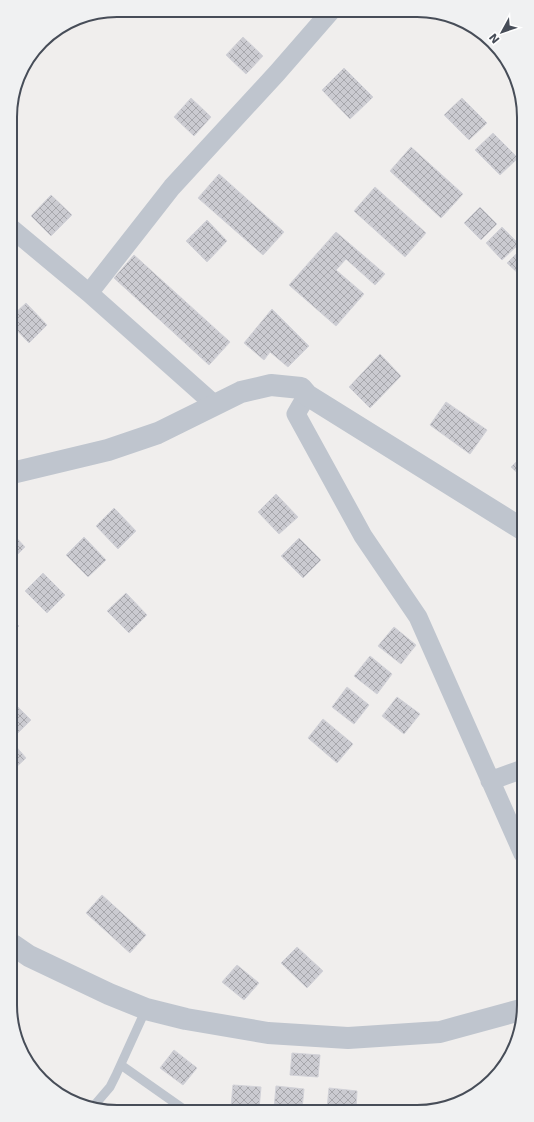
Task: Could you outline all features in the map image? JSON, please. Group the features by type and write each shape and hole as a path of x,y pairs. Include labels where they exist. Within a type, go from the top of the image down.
{"street":[{"path":"89,293 172,187 277,73 326,17"},
{"path":"17,233 89,293 216,405"},
{"path":"17,472 115,448 158,434 241,392 270,385 301,388 307,395 517,526"},
{"path":"307,395 296,414 363,536 418,616 517,841"},
{"path":"490,781 517,771"},
{"path":"17,948 29,956 109,994 146,1009 186,1019 268,1032 348,1038 440,1032 517,1011"}],"lane":[{"path":"96,1103 110,1087 146,1009"},
{"path":"121,1065 178,1105"}],"building":[{"path":"243,37 263,56 246,74 226,55"},
{"path":"344,68 373,97 350,119 322,90"},
{"path":"191,98 211,117 194,136 174,117"},
{"path":"462,98 487,123 469,140 444,115"},
{"path":"493,133 517,157 517,159 500,175 475,150"},
{"path":"411,147 463,194 441,218 390,171"},
{"path":"219,174 284,232 263,255 198,198"},
{"path":"375,187 426,233 405,257 354,211"},
{"path":"51,195 72,215 51,236 31,216"},
{"path":"480,207 497,224 481,240 464,223"},
{"path":"207,220 227,241 207,262 186,241"},
{"path":"502,227 517,242 517,246 502,260 486,243"},
{"path":"336,232 385,274 375,285 346,259 336,270 364,294 336,326 289,285"},
{"path":"517,253 517,272 507,263"},
{"path":"134,255 230,342 209,365 114,278"},
{"path":"26,303 47,325 29,343 17,330 17,311"},
{"path":"272,309 309,346 288,367 270,352 264,360 244,343"},
{"path":"380,354 401,376 370,408 349,387"},
{"path":"446,402 487,430 470,454 430,425"},
{"path":"517,461 517,472 511,467"},
{"path":"276,494 298,517 279,534 258,512"},
{"path":"114,508 136,531 118,549 96,526"},
{"path":"84,537 106,560 88,577 66,555"},
{"path":"17,538 25,547 17,555"},
{"path":"299,538 321,560 303,578 281,556"},
{"path":"43,573 65,595 47,613 25,591"},
{"path":"126,593 147,615 129,633 107,611"},
{"path":"394,627 416,645 401,664 378,646"},
{"path":"370,656 392,674 377,694 354,676"},
{"path":"347,687 369,705 354,724 332,707"},
{"path":"397,697 420,714 404,734 382,716"},
{"path":"17,706 31,720 17,734"},
{"path":"323,719 353,744 337,763 308,738"},
{"path":"17,748 26,758 17,766"},
{"path":"102,895 146,935 130,953 86,913"},
{"path":"297,947 323,971 307,988 281,963"},
{"path":"237,965 259,983 244,1000 222,982"},
{"path":"174,1050 197,1068 183,1085 160,1068"},
{"path":"292,1053 320,1055 318,1077 290,1075"},
{"path":"233,1085 261,1087 259,1105 231,1105"},
{"path":"276,1086 304,1089 302,1105 274,1105"},
{"path":"329,1088 357,1091 356,1105 327,1105"}]}
